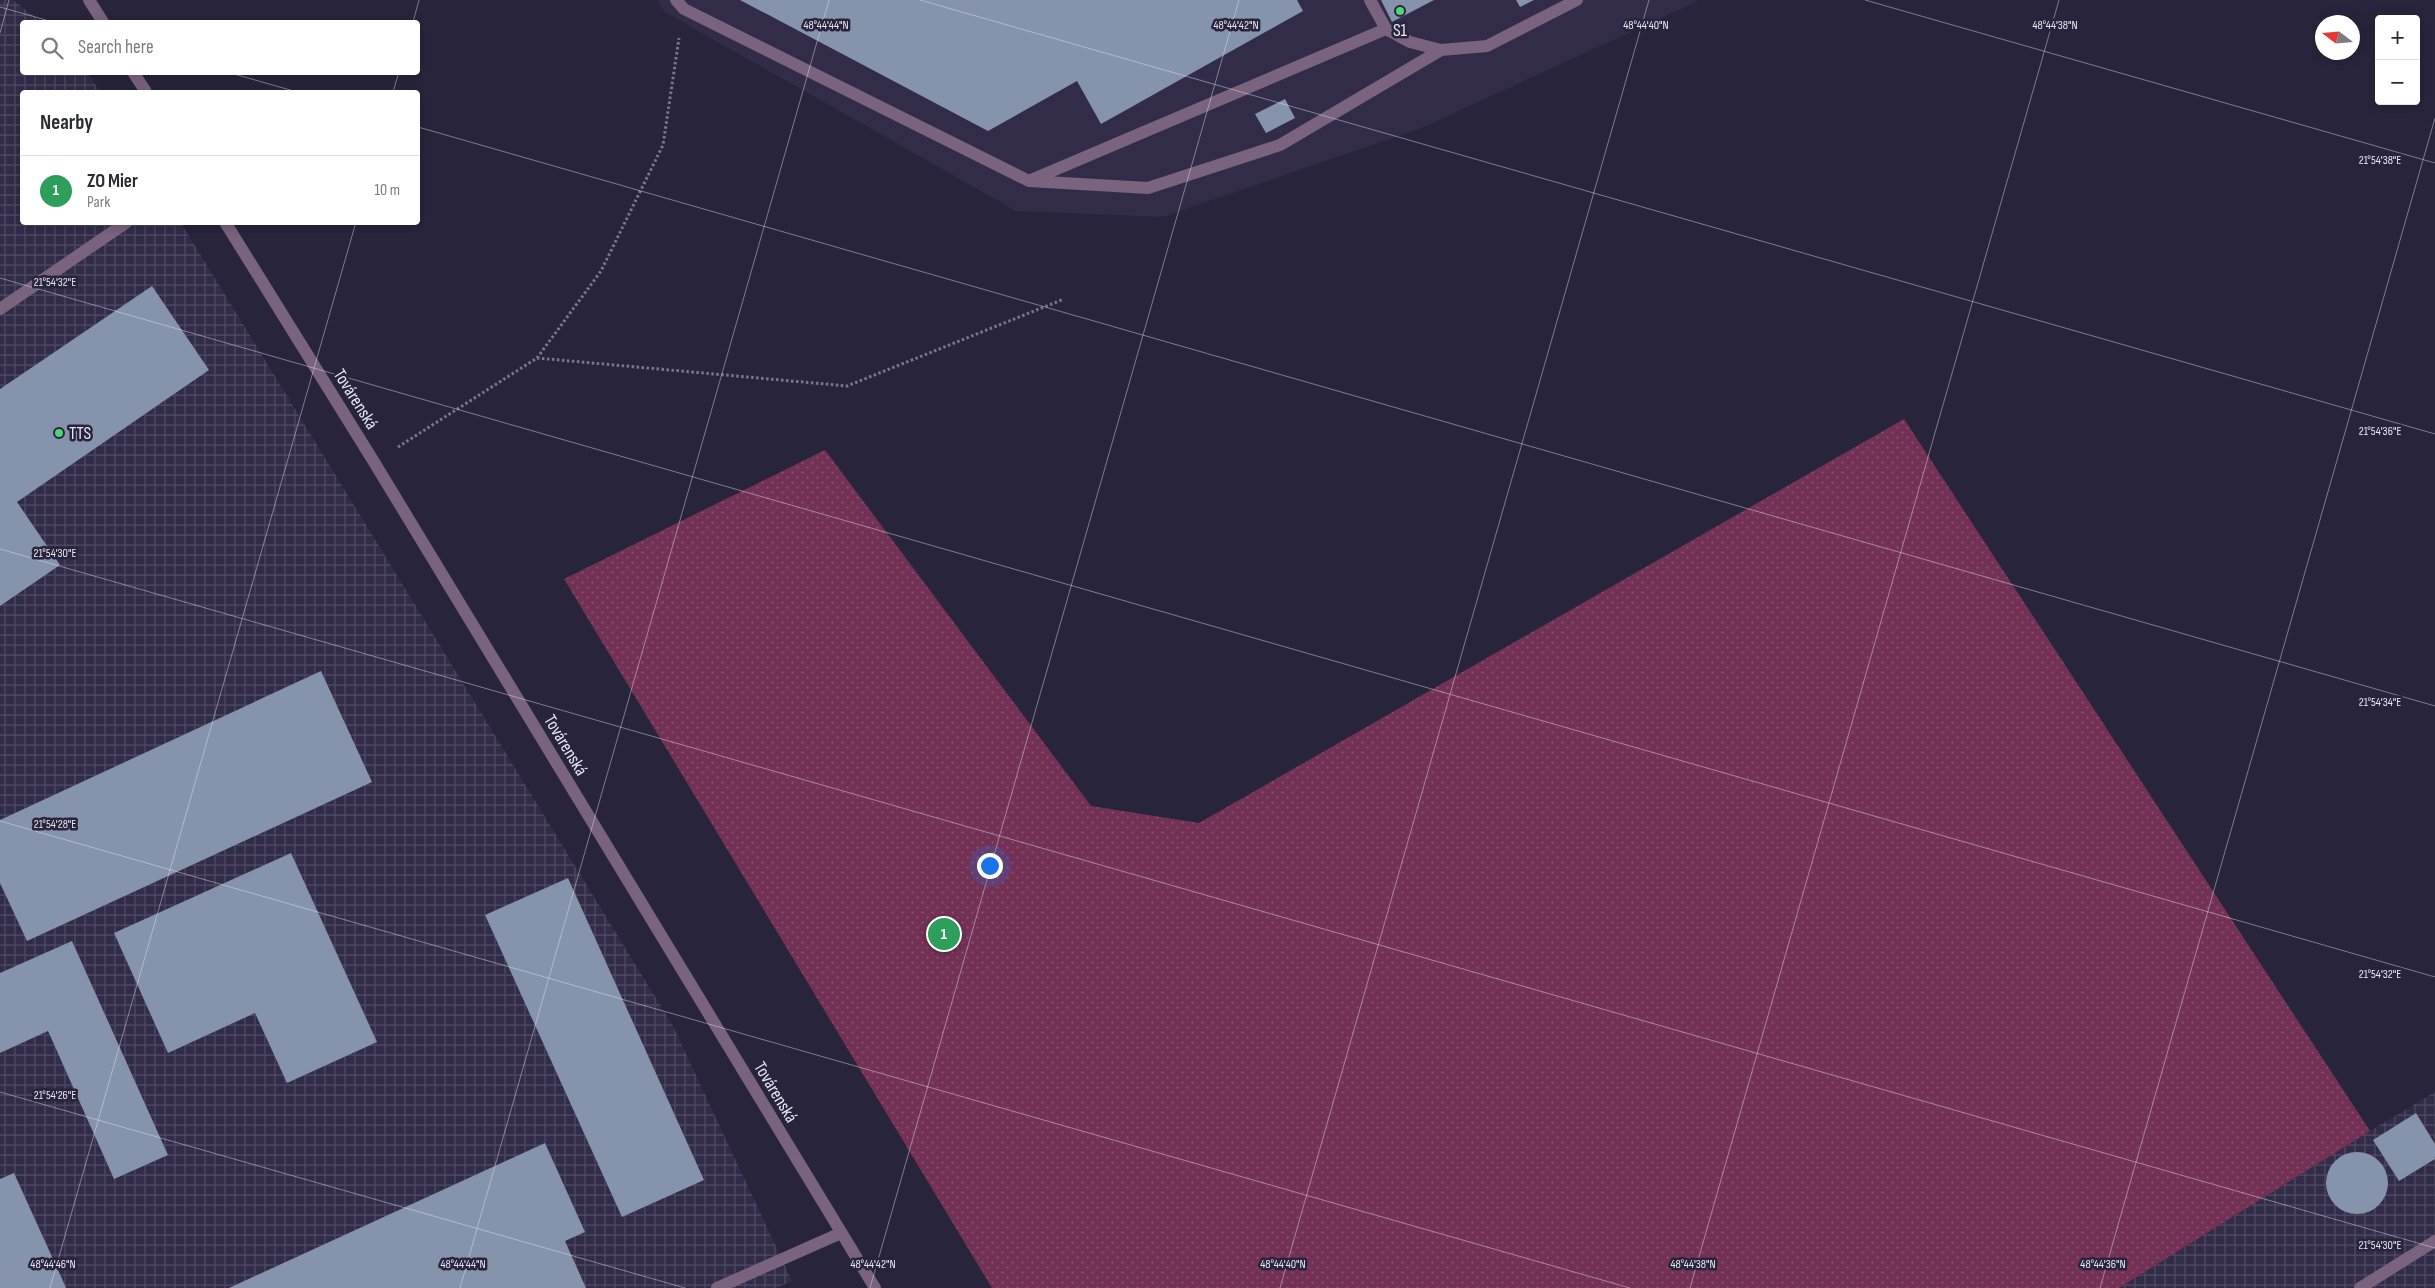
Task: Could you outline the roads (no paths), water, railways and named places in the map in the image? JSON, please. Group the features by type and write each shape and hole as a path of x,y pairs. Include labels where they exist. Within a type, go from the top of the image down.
{"lane":[{"path":"89,0 102,20"},
{"path":"1370,0 1386,29 1410,42 1441,50 1487,46 1578,0"},
{"path":"680,5 1029,181 1148,188 1280,145 1441,50"},
{"path":"1029,181 1386,29"},
{"path":"135,75 145,90"},
{"path":"0,309 123,225"},
{"name":"Továrenská","path":"227,225 374,462 874,1288"},
{"path":"717,1288 841,1233"},
{"path":"2360,1288 2435,1241"}],"place":[{"name":"S1","path":"1400,11"},
{"name":"TTS","path":"59,433"},
{"name":"ZO Mier","path":"944,934"}]}
